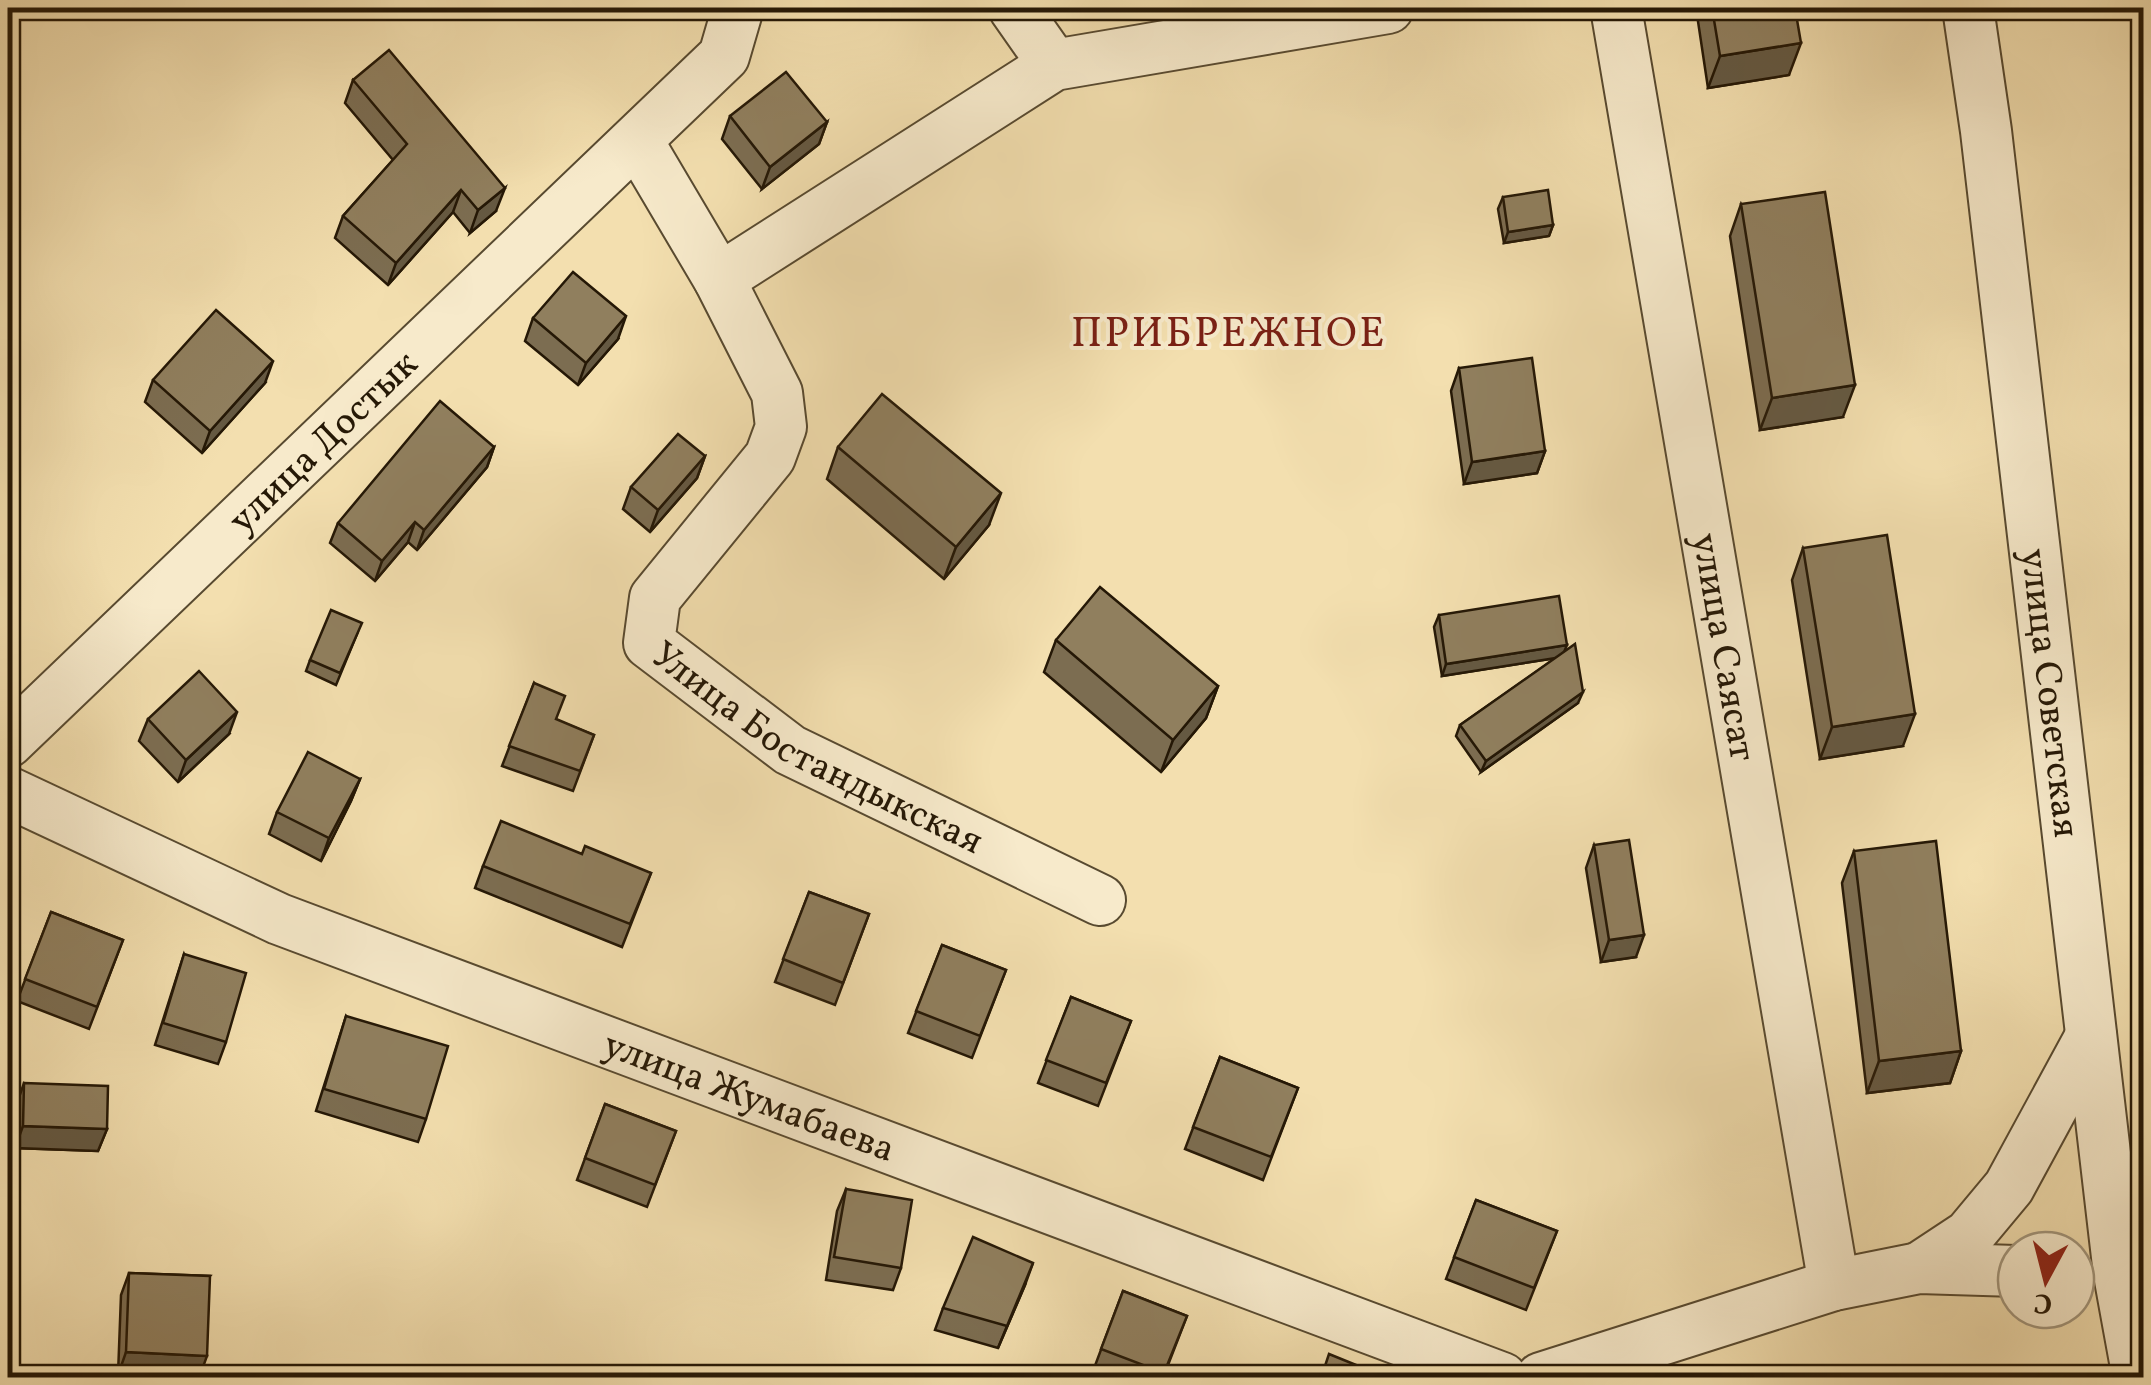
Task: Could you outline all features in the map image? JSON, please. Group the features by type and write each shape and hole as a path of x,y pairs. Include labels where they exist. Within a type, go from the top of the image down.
{"street":[{"path":"638,142 724,56 738,8"},
{"path":"1014,8 1054,65"},
{"path":"719,280 1054,65 1388,8"},
{"name":"улица Саясат","path":"1616,8 1834,1285"},
{"name":"улица Советская","path":"1968,8 1986,131 2091,1036 2113,1274 2138,1378"},
{"name":"Улица Бостандыкская","path":"638,142 719,280 776,393 782,427 770,457 655,598 650,642 790,750 1100,900"},
{"name":"улица Достык","path":"8,742 638,142"},
{"name":"улица Жумабаева","path":"8,792 279,919 1502,1378"},
{"path":"1919,1268 1968,1234 2008,1187 2091,1036"},
{"path":"1541,1378 1834,1285 1919,1268 1996,1270"}],"building":[{"path":"1712,8 1795,8 1801,43 1720,56"},
{"path":"389,50 505,188 478,210 461,190 396,263 343,216 407,144 353,80"},
{"path":"786,72 827,122 770,167 730,116"},
{"path":"1548,190 1553,225 1508,232 1503,197"},
{"path":"1825,192 1855,385 1772,398 1741,204"},
{"path":"573,272 626,316 586,363 533,318"},
{"path":"216,310 273,361 210,431 153,380"},
{"path":"1532,358 1545,451 1472,462 1459,368"},
{"path":"882,394 1001,493 956,547 838,447"},
{"path":"440,401 494,447 424,530 415,522 382,561 338,523"},
{"path":"678,434 705,456 658,510 631,487"},
{"path":"1887,535 1915,714 1832,727 1803,548"},
{"path":"1100,587 1218,686 1173,740 1056,640"},
{"path":"1559,596 1567,645 1446,664 1439,615"},
{"path":"331,610 362,623 340,673 310,660"},
{"path":"1575,644 1583,692 1486,761 1460,725"},
{"path":"199,671 237,712 186,760 148,719"},
{"path":"534,683 565,696 556,719 594,735 580,771 509,746"},
{"path":"308,752 360,779 329,838 277,812"},
{"path":"501,821 582,854 585,846 651,873 630,924 483,866"},
{"path":"1629,840 1644,935 1609,940 1594,845"},
{"path":"1936,841 1961,1051 1879,1061 1854,851"},
{"path":"809,892 869,914 843,983 783,959"},
{"path":"51,912 123,940 97,1007 25,979"},
{"path":"942,945 1006,970 980,1036 916,1011"},
{"path":"184,954 246,973 226,1042 163,1023"},
{"path":"1071,997 1131,1021 1106,1083 1046,1060"},
{"path":"346,1016 448,1046 426,1119 324,1089"},
{"path":"1220,1057 1298,1088 1271,1157 1193,1127"},
{"path":"24,1083 108,1086 107,1129 23,1126"},
{"path":"605,1104 676,1131 655,1185 585,1158"},
{"path":"846,1189 912,1200 901,1268 834,1257"},
{"path":"1476,1200 1557,1231 1534,1288 1454,1257"},
{"path":"973,1237 1033,1263 1007,1326 943,1308"},
{"path":"129,1273 210,1276 207,1356 126,1352"},
{"path":"1123,1291 1187,1316 1164,1373 1101,1349"},
{"path":"1329,1354 1388,1378 1321,1378"}],"district":[{"name":"ПРИБРЕЖНОЕ","path":"1229,331"}]}
